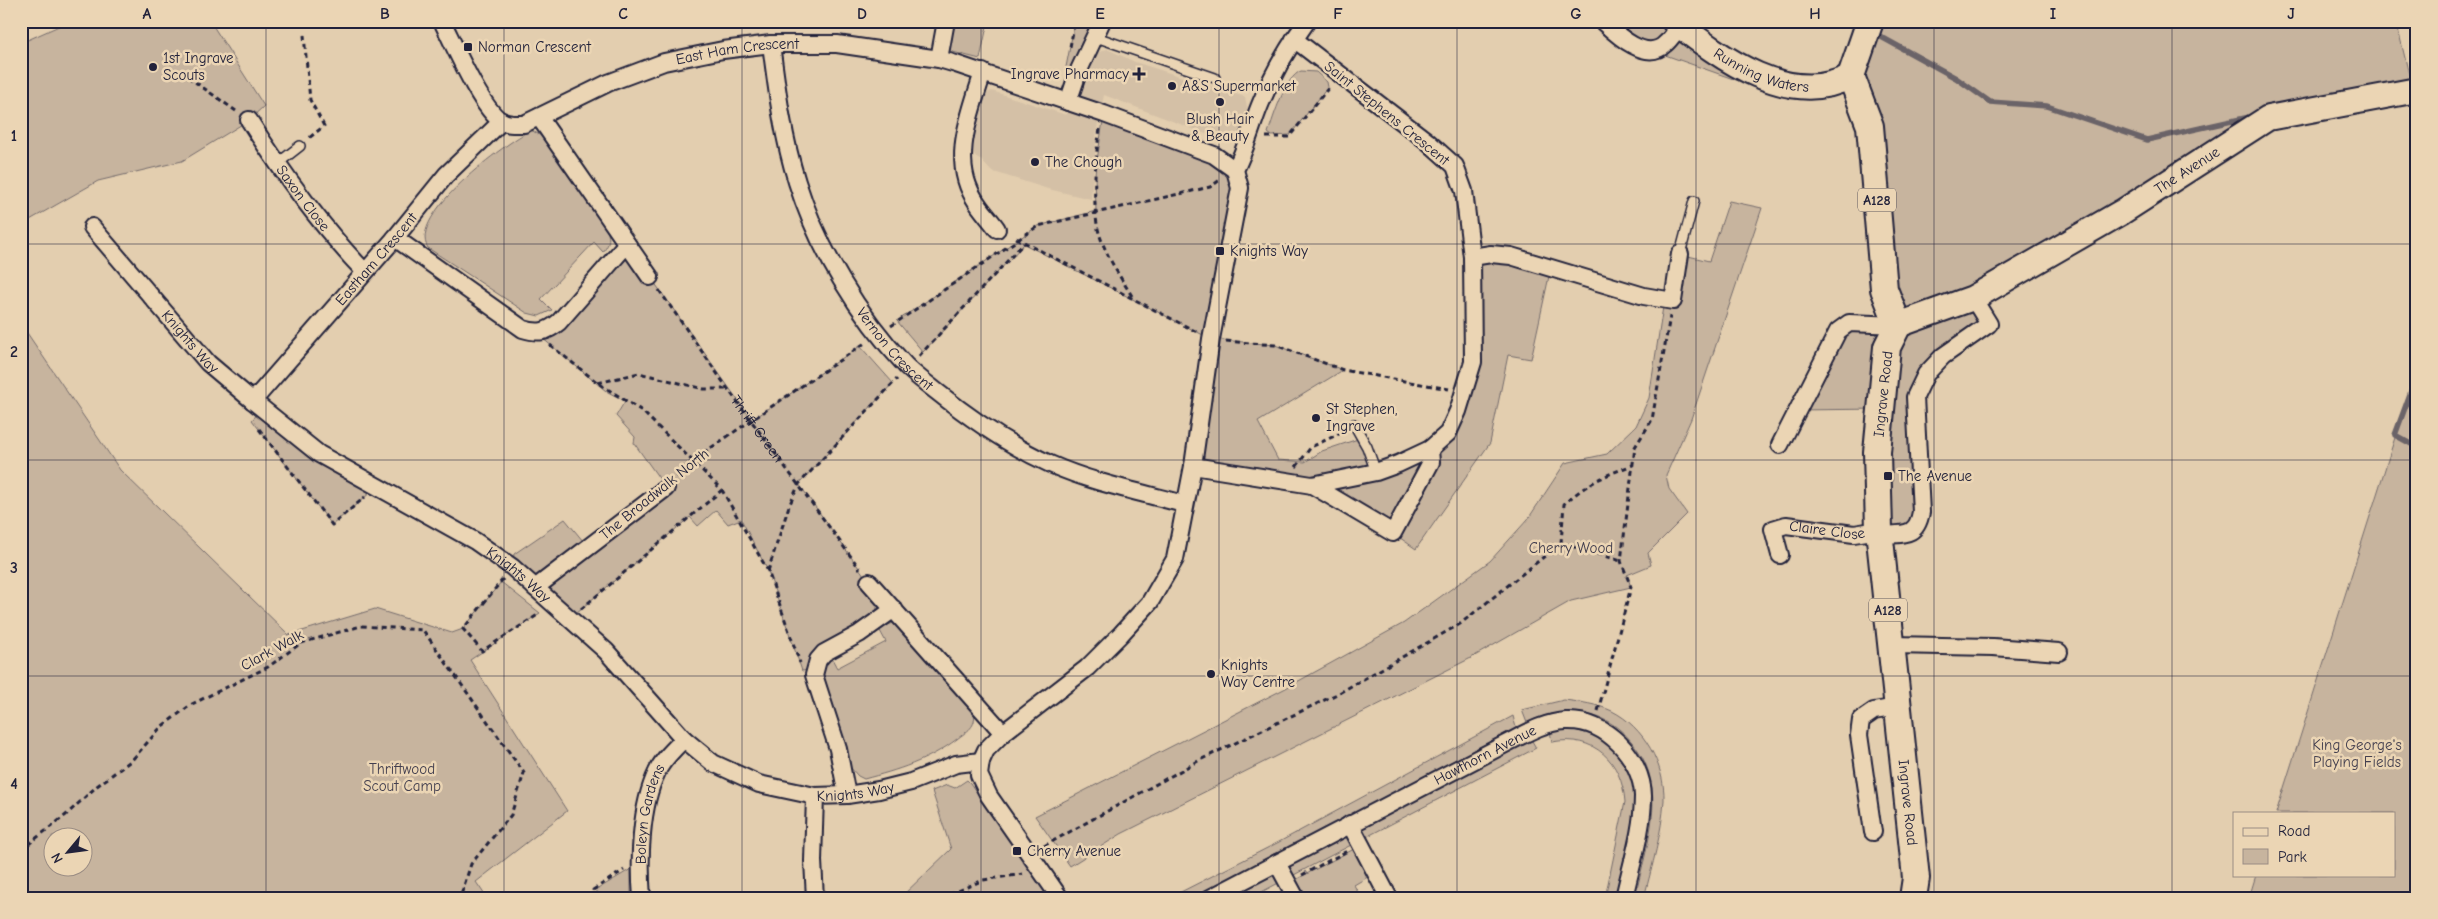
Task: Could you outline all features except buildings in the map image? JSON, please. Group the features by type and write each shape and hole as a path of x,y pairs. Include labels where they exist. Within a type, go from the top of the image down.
{"main road":[{"path":"1851,76 1870,21"},
{"name":"A128","path":"1851,76 1870,126 1884,289 1898,324"},
{"name":"Ingrave Road","path":"1898,324 1887,347 1877,452 1879,532 1916,878 1913,898"}],"street":[{"path":"442,21 489,109 502,121"},
{"path":"939,59 946,21"},
{"path":"1060,898 989,796 979,775 981,761 986,750 1003,733 1087,668 1150,602 1175,558 1184,504 1193,466 1212,339 1240,188 1235,170 1244,152 1248,136 1272,79 1294,39 1307,21"},
{"name":"Running Waters","path":"1602,21 1620,38 1636,47 1651,50 1664,46 1677,23 1742,68 1790,86 1824,87 1838,84 1851,76"},
{"path":"1068,102 1079,70 1099,29"},
{"name":"Saint Stephens Crescent","path":"1193,466 1312,485 1376,472 1430,449 1448,432 1458,411 1473,362 1472,257 1464,191 1455,166 1427,141 1294,39"},
{"name":"East Ham Crescent","path":"502,121 510,124 524,124 608,84 664,62 723,50 771,44 837,44 939,59 983,72 1214,155 1235,170"},
{"name":"Vernon Crescent","path":"771,44 779,100 797,182 820,238 850,292 878,334 908,368 954,406 1022,450 1096,482 1184,504"},
{"path":"983,72 961,154 964,176 974,198 997,229"},
{"name":"The Avenue","path":"1898,324 1973,298 2122,212 2268,118 2417,90"},
{"path":"539,117 650,277"},
{"name":"Saxon Close","path":"249,120 277,164 332,238 364,271"},
{"name":"Eastham Crescent","path":"257,405 364,271 395,238 446,175 502,121"},
{"name":"Knights Way","path":"92,227 208,363 319,454 475,541 512,568 606,651 684,739 713,763 759,784 815,796 847,795 879,790 911,782 956,764 981,761"},
{"path":"395,238 523,329 536,334 546,332 560,322 626,244"},
{"path":"1472,257 1491,254 1511,256 1644,296 1673,301 1680,254"},
{"path":"1879,532 1911,532 1918,526 1920,512 1915,397 1926,374 1943,356 1989,324 1973,298"},
{"path":"1780,445 1838,331 1849,323 1898,324"},
{"name":"Saint Stephens Crescent","path":"1312,485 1393,533 1431,462 1430,449"},
{"name":"The Broadwalk North","path":"534,588 666,488"},
{"name":"Claire Close","path":"1780,555 1774,528 1786,524 1854,534 1879,532"},
{"path":"869,582 1003,733"},
{"path":"847,795 838,749 814,675 818,660 824,653 859,634 894,609"},
{"path":"1892,645 1993,647 2059,652"},
{"path":"1873,832 1859,735 1861,720 1874,711 1897,707"},
{"name":"Hawthorn Avenue","path":"1210,898 1540,726 1567,721 1594,726 1609,734 1629,755 1641,782 1641,814 1624,898"},
{"name":"Boleyn Gardens","path":"642,898 641,866 644,822 652,786 657,771 684,739"},
{"path":"815,796 813,861 815,898"},
{"path":"1350,824 1389,898"},
{"path":"1277,863 1296,898"}],"lane":[{"path":"1099,29 1215,78"},
{"path":"277,164 300,146"},
{"path":"1680,254 1694,201"},
{"path":"1354,424 1367,447 1376,472"}],"path":[{"path":"300,146 324,126 310,100 304,35"},
{"path":"1248,136 1289,137 1340,74"},
{"path":"188,77 249,120"},
{"path":"1104,114 1099,131 1095,174 1099,234 1110,259 1133,298"},
{"path":"1235,170 1210,187 1097,211 1038,226 1018,239 1212,339 1275,345 1343,370 1464,392"},
{"path":"768,571 798,484 1024,243"},
{"name":"Thrift Green","path":"650,277 728,389 869,582"},
{"path":"1594,726 1631,587 1621,561 1632,465 1635,447 1652,420 1673,301"},
{"path":"536,334 598,382 642,411 722,490 768,571 804,672 814,675"},
{"path":"598,382 638,373 704,389 728,389"},
{"path":"257,405 252,420 332,525 377,487"},
{"name":"The Broadwalk North","path":"666,488 693,460 752,420"},
{"path":"1290,482 1298,461 1311,447 1346,430 1354,424"},
{"path":"1029,854 1200,760 1339,693 1460,624 1561,543 1564,504 1583,487 1607,474 1632,465"},
{"path":"570,618 722,490"},
{"path":"1561,543 1621,561"},
{"path":"512,568 463,629 482,651 555,605"},
{"name":"Clark Walk","path":"21,850 66,815 97,786 132,760 168,722 192,704 268,667 301,643 361,626 423,630 524,773 511,815 471,864 460,898"},
{"path":"1287,882 1361,844"},
{"path":"598,898 593,890 630,866 641,866"},
{"path":"942,898 983,880 1042,872"}],"shaded area":[{"path":"1107,49 1135,62 1245,97 1248,112 1242,130 1228,139 1214,137 1104,95 1097,128 1091,199 1048,189 991,171 981,160 969,152 981,95 992,91 1066,115 1086,82 1088,67 1097,53"}],"green space":[{"path":"70,21 210,21 264,106 249,120 182,161 98,181 21,225 21,43"},
{"path":"946,21 988,21 980,59 941,49"},
{"path":"1075,21 1102,21 1079,70 1066,67"},
{"path":"1602,21 1674,21 1742,68 1739,81 1651,50"},
{"path":"1909,21 2396,21 2413,91 2247,131 1973,298 1989,324 1943,356 1915,397 1918,526 1879,535 1881,409 1797,410 1838,331 1897,324 1862,105 1868,29 1908,26"},
{"path":"1301,71 1316,72 1327,82 1328,87 1290,135 1272,136 1268,133 1285,89 1295,75"},
{"path":"1104,114 1235,170 1212,339 1275,345 1343,370 1258,422 1278,460 1305,462 1322,451 1361,438 1376,472 1431,458 1473,362 1472,257 1551,267 1531,359 1508,355 1490,443 1416,549 1393,533 1312,485 1193,466 1211,339 1024,244 923,352 897,321 1038,226 1096,211 1095,174"},
{"path":"531,130 545,138 605,226 609,239 603,252 594,242 541,299 552,310 539,316 527,313 428,248 425,234 432,218 445,200 462,182 501,149"},
{"name":"Cherry Wood","path":"1729,201 1762,208 1691,419 1666,475 1669,489 1687,514 1648,553 1651,565 1627,575 1631,587 1571,601 1471,658 1121,834 1070,866 1035,816 1284,689 1404,623 1490,561 1528,519 1565,463 1607,454 1636,426 1649,398 1664,300 1680,254 1709,261"},
{"path":"627,244 752,420 860,346 893,383 799,484 869,582 878,599 876,615 808,670 802,671 768,571 741,519 728,524 716,510 698,526 690,517 570,618 512,567 514,554 565,519 588,547 666,488 634,443 635,437 616,416 625,401 606,391 536,333 556,325"},
{"name":"Thriftwood Scout Camp","path":"21,324 120,470 289,635 375,609 452,633 463,629 501,582 540,613 470,660 567,811 476,882 487,898 21,898"},
{"name":"King George's Playing Fields","path":"2417,368 2417,898 2249,898 2256,876 2396,876 2396,812 2276,812"},
{"path":"262,409 377,487 332,525 252,420"},
{"path":"893,623 900,625 974,712 975,717 973,725 968,731 946,747 924,759 901,768 864,779 858,776 848,765 820,670 830,655 837,668 886,642 879,629"},
{"path":"1564,700 1600,707 1612,711 1623,718 1643,737 1656,761 1663,787 1663,812 1644,898 1635,898 1649,837 1653,797 1650,777 1643,759 1631,741 1619,729 1605,720 1594,716 1568,712 1543,716 1527,723 1522,710"},
{"path":"1513,716 1516,728 1192,898 1169,898 1279,842"},
{"path":"1571,729 1600,737 1623,759 1632,775 1637,802 1617,898 1605,898 1625,802 1623,787 1612,763 1593,747 1581,742 1552,742 1550,731"},
{"path":"1531,739 1536,748 1250,898 1227,898"},
{"path":"967,780 1050,898 900,898 951,849 932,791 947,785 955,788"},
{"path":"1354,849 1371,875 1354,885 1361,898 1303,898 1294,883 1297,879"},
{"path":"631,869 631,898 601,898 596,890"}],"waterway":[{"path":"1874,33 1956,78 1990,102 2047,106 2147,140 2254,116"},
{"path":"2417,375 2395,435 2417,447"}],"place":[{"name":"Norman Crescent","path":"468,47"},
{"name":"1st Ingrave Scouts","path":"153,67"},
{"name":"Ingrave Pharmacy","path":"1139,74"},
{"name":"A&S Supermarket","path":"1172,86"},
{"name":"Blush Hair & Beauty","path":"1220,102"},
{"name":"The Chough","path":"1035,162"},
{"name":"Knights Way","path":"1220,251"},
{"name":"St Stephen, Ingrave","path":"1316,418"},
{"name":"The Avenue","path":"1888,476"},
{"name":"Knights Way Centre","path":"1211,674"},
{"name":"Cherry Avenue","path":"1017,851"}]}
